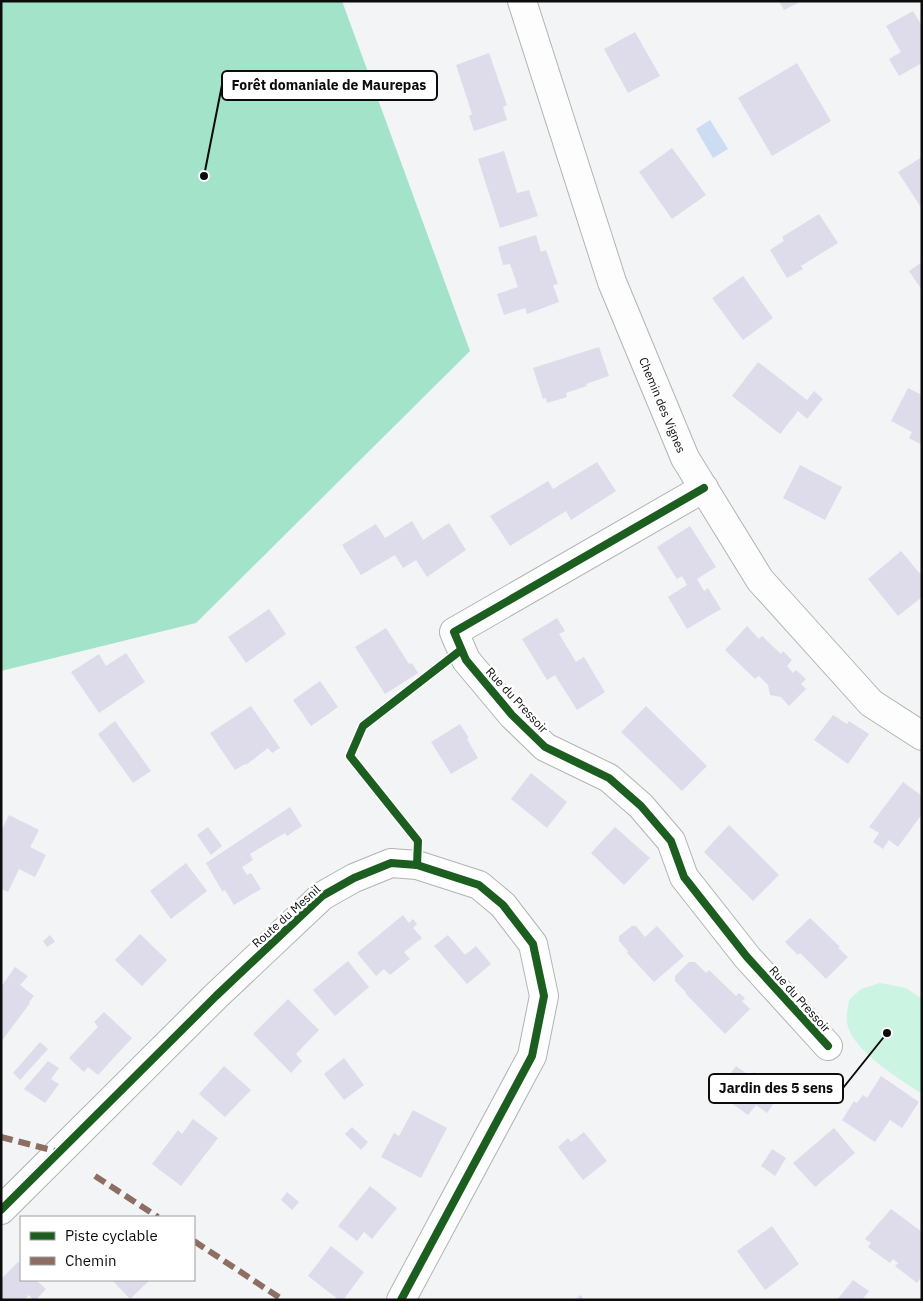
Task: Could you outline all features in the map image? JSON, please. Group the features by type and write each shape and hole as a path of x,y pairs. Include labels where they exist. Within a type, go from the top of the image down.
{"street":[{"name":"Chemin des Vignes","path":"522,1 612,282 685,458 760,580 871,703 922,736"},
{"name":"Rue du Pressoir","path":"704,488 454,632 466,660 512,715 545,747 609,778 641,806 671,841 684,876 747,957 828,1046"},
{"name":"Route du Mesnil","path":"1,1210 216,996 322,896 354,878 391,863 417,866 479,885 503,905 533,944 544,996 532,1056 401,1300"}],"green space":[{"path":"1,1 342,1 470,351 196,623 1,671"},
{"path":"880,983 906,988 922,999 922,1094 867,1054 858,1044 847,1023 849,1000 861,989"}],"water":[{"path":"710,120 728,149 713,158 696,129"}],"building":[{"path":"779,1 802,1 784,10"},
{"path":"913,11 922,26 922,63 899,76 889,59 901,52 886,26"},
{"path":"635,32 660,76 628,93 604,49"},
{"path":"489,53 507,105 503,107 507,120 474,131 469,116 472,114 456,65"},
{"path":"797,63 831,121 772,156 738,98"},
{"path":"672,148 706,195 672,219 639,172"},
{"path":"504,151 517,193 529,190 538,216 500,228 478,159"},
{"path":"922,157 922,209 898,172"},
{"path":"819,214 838,243 801,266 803,269 787,278 770,250 784,241 782,237"},
{"path":"536,235 541,252 546,250 558,284 553,285 559,302 527,314 525,308 504,315 497,294 518,287 510,264 503,265 498,247"},
{"path":"922,262 922,290 909,271"},
{"path":"743,276 773,318 743,340 712,298"},
{"path":"599,347 609,376 566,393 567,397 547,403 546,398 543,399 533,368"},
{"path":"758,362 807,400 814,391 823,399 807,419 798,411 780,434 732,396"},
{"path":"908,388 922,395 922,445 909,438 912,432 891,421"},
{"path":"597,462 616,491 571,520 566,511 510,546 490,516 548,481 553,489"},
{"path":"800,465 842,487 825,520 783,498"},
{"path":"412,521 423,540 449,523 466,550 427,577 416,560 403,568 395,555 361,575 342,545 376,524 385,538"},
{"path":"690,526 716,567 697,579 704,591 708,588 721,609 687,629 668,597 687,585 682,576 677,579 657,547"},
{"path":"901,551 922,576 922,597 898,616 868,579"},
{"path":"269,609 286,634 246,663 228,637"},
{"path":"557,618 565,631 559,634 576,662 584,657 605,692 577,710 555,675 547,680 522,639"},
{"path":"747,626 759,639 762,636 781,654 783,651 792,660 787,666 793,673 796,670 806,679 801,684 806,689 789,706 781,697 770,695 768,685 759,676 755,679 725,650"},
{"path":"386,628 409,664 412,663 418,673 385,694 355,647"},
{"path":"126,653 145,682 99,713 71,672 99,654 106,666"},
{"path":"320,681 338,707 311,726 293,700"},
{"path":"251,706 280,748 272,753 268,748 246,765 235,770 210,733"},
{"path":"646,706 707,766 682,791 621,732"},
{"path":"833,715 847,724 849,721 869,734 848,764 814,740"},
{"path":"115,721 151,771 133,783 98,734"},
{"path":"460,724 478,758 451,774 431,742"},
{"path":"531,773 567,802 547,828 511,799"},
{"path":"903,782 922,796 922,814 898,847 889,840 883,849 873,842 879,833 869,827"},
{"path":"290,807 302,826 287,836 285,833 250,854 253,860 242,867 247,875 251,873 261,889 234,905 225,890 222,891 206,863"},
{"path":"9,815 39,830 30,847 46,855 35,877 19,869 8,892 1,889 1,831"},
{"path":"729,825 779,875 753,901 704,852"},
{"path":"208,827 222,846 211,855 197,835"},
{"path":"615,827 650,858 624,885 591,853"},
{"path":"186,863 207,891 171,919 150,891"},
{"path":"403,915 409,923 413,919 417,924 413,928 422,938 404,952 410,959 390,975 384,969 376,976 357,953"},
{"path":"810,918 848,957 826,979 800,953 798,955 785,942"},
{"path":"632,926 636,926 645,937 657,926 684,956 654,982 627,953 628,951 619,941 619,936"},
{"path":"140,934 167,960 142,986 115,960"},
{"path":"50,935 55,942 47,947 43,941"},
{"path":"448,935 465,955 476,946 491,964 467,984 434,946"},
{"path":"348,961 369,987 335,1016 313,990"},
{"path":"689,962 695,962 706,973 709,970 736,996 739,993 745,998 742,1001 750,1009 725,1034 675,981 675,976"},
{"path":"15,967 28,976 20,985 34,996 1,1042 1,987"},
{"path":"288,999 319,1030 296,1054 302,1061 291,1073 253,1034"},
{"path":"104,1012 132,1038 98,1075 88,1067 84,1072 69,1058 98,1027 94,1022"},
{"path":"40,1042 48,1049 20,1080 13,1073"},
{"path":"344,1058 364,1085 344,1100 324,1074"},
{"path":"48,1061 59,1068 51,1079 59,1084 45,1103 24,1089"},
{"path":"224,1066 251,1090 225,1117 199,1094"},
{"path":"736,1066 751,1077 754,1072 782,1091 767,1113 756,1105 748,1115 717,1093"},
{"path":"881,1076 919,1102 902,1128 890,1120 875,1142 842,1120 854,1101 857,1103 863,1095 867,1098"},
{"path":"413,1110 447,1128 421,1178 381,1157 394,1133 399,1136"},
{"path":"193,1119 218,1138 181,1186 152,1164 178,1130 182,1134"},
{"path":"352,1127 368,1142 361,1150 345,1134"},
{"path":"834,1128 855,1153 815,1187 793,1163"},
{"path":"584,1132 607,1161 583,1180 558,1147 568,1138 571,1142"},
{"path":"772,1149 786,1158 775,1176 761,1166"},
{"path":"370,1186 397,1208 372,1239 364,1232 357,1241 338,1226"},
{"path":"287,1192 299,1202 292,1210 281,1200"},
{"path":"891,1209 922,1232 922,1281 920,1279 917,1283 895,1266 898,1263 893,1259 890,1263 868,1247 871,1243 865,1239"},
{"path":"772,1226 799,1264 765,1290 737,1251"},
{"path":"331,1246 364,1272 343,1300 339,1300 308,1276"},
{"path":"18,1262 20,1264 20,1281 37,1281 46,1289 36,1300 33,1300 29,1295 24,1300 1,1300 1,1279"},
{"path":"853,1280 869,1291 862,1300 837,1300"},
{"path":"113,1281 149,1281 130,1299"},
{"path":"581,1295 584,1300 574,1300"}],"marked path":[{"path":"1,1137 59,1152"},
{"path":"95,1176 156,1216"},
{"path":"195,1242 283,1300"}],"cycle path":[{"path":"704,488 454,632 466,660 512,715 545,747 609,778 641,806 671,841 684,877 747,957 828,1046"},
{"path":"417,865 418,841 350,756 363,726 461,650"},
{"path":"1,1210 216,996 322,896 354,878 391,863 417,865 479,885 503,905 533,944 544,996 532,1056 401,1300"}],"place":[{"name":"Forêt domaniale de Maurepas","path":"204,176"},
{"name":"Jardin des 5 sens","path":"887,1033"}]}
